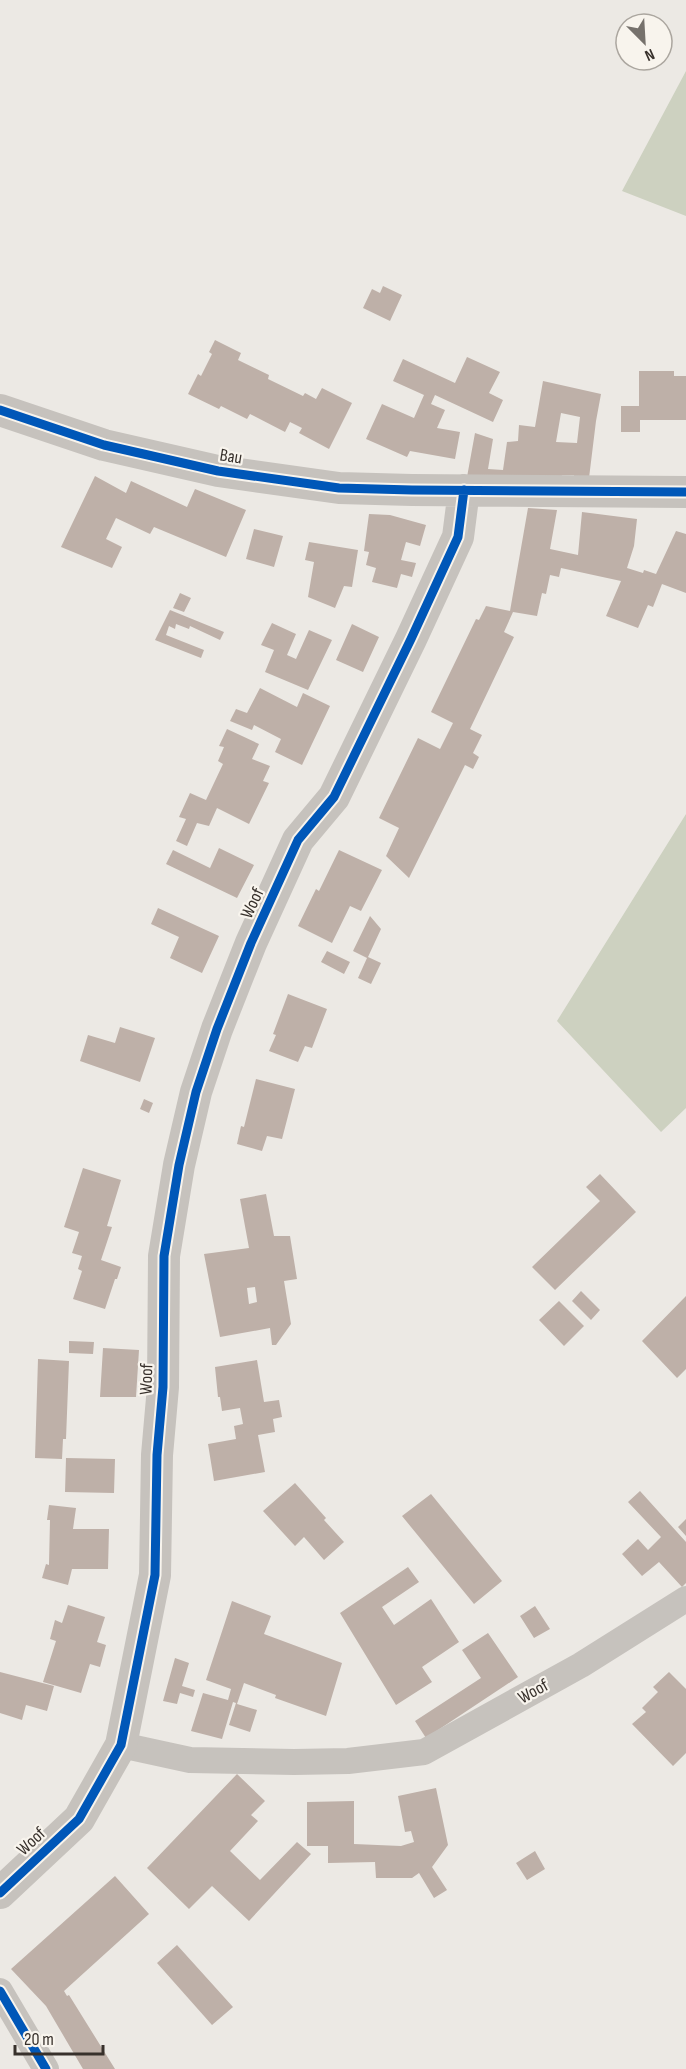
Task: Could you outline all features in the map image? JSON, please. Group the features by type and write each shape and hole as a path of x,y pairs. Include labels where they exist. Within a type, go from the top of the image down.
{"street":[{"name":"Bau","path":"0,410 104,445 218,471 339,488 686,492"},
{"name":"Woof","path":"0,1893 80,1819 121,1745 155,1575 157,1455 163,1387 165,1256 179,1165 196,1092 217,1029 251,943 298,840 334,797 458,537 464,490"},
{"name":"Woof","path":"121,1745 190,1760 348,1761 424,1752 581,1665 686,1599"},
{"path":"0,1992 46,2069"}],"green space":[{"path":"686,71 686,216 622,191"},
{"path":"686,814 686,1108 661,1132 557,1021"}],"building":[{"path":"383,286 402,295 390,321 363,308 372,289 380,293"},
{"path":"215,340 241,353 238,360 269,375 268,379 303,396 305,393 316,399 322,388 352,403 329,449 299,433 302,428 290,422 285,432 250,414 247,419 221,406 219,409 188,394 198,374 201,376 212,354 209,352"},
{"path":"467,357 500,372 489,393 503,400 493,422 435,395 431,404 445,410 437,428 460,432 455,459 410,451 407,457 366,439 382,404 414,418 424,395 393,381 403,359 455,383"},
{"path":"639,371 674,371 674,376 686,376 686,420 640,420 640,432 621,432 621,406 639,406"},
{"path":"543,381 601,394 589,478 562,475 561,481 467,477 475,433 493,439 488,469 503,470 507,442 518,441 519,425 535,427","holes":["561,413 580,417 577,443 556,442"]},
{"path":"95,476 126,493 131,481 187,507 195,489 246,510 226,557 154,527 150,534 116,518 106,539 122,547 112,568 61,547"},
{"path":"528,508 557,510 550,549 578,555 582,512 637,519 634,546 627,568 643,573 644,570 656,574 676,531 686,534 686,593 662,584 653,607 648,605 638,628 606,616 621,581 561,568 559,577 550,575 546,594 542,593 537,616 513,612 504,632 514,637 470,729 482,735 473,753 479,757 473,769 465,765 409,878 386,856 399,828 379,818 418,738 440,749 453,723 431,712 476,619 479,620 486,606 510,611"},
{"path":"369,514 390,515 426,525 420,546 406,542 401,560 416,563 412,577 401,574 397,588 372,582 376,568 366,565 369,552 364,551"},
{"path":"254,529 283,536 274,567 246,559"},
{"path":"309,542 358,550 352,587 344,586 335,608 308,597 314,562 305,560"},
{"path":"180,593 191,598 184,612 173,608"},
{"path":"170,610 224,632 220,640 190,626 189,629 176,624 175,629 169,626 166,635 204,650 201,658 155,640"},
{"path":"272,623 296,634 287,655 296,659 309,630 332,640 308,690 265,672 274,650 261,645"},
{"path":"352,624 379,637 363,672 336,660"},
{"path":"260,688 297,707 303,693 330,706 302,765 275,752 281,739 254,725 252,730 230,721 236,709 247,713"},
{"path":"227,729 259,744 252,759 270,766 263,781 269,783 249,824 217,808 209,826 197,823 187,846 176,841 186,819 179,817 190,793 206,800 223,764 218,761 224,747 219,746"},
{"path":"219,848 254,865 237,898 166,864 173,850 210,868"},
{"path":"339,850 382,870 361,911 350,906 332,943 298,926 316,889 319,891"},
{"path":"158,908 219,936 202,973 170,958 179,937 151,924"},
{"path":"370,916 381,929 368,957 381,963 371,984 358,978 367,958 353,951"},
{"path":"327,951 350,962 344,974 321,962"},
{"path":"288,994 327,1009 312,1048 305,1046 298,1062 269,1051"},
{"path":"120,1027 155,1038 140,1082 80,1061 88,1035 115,1043"},
{"path":"256,1079 295,1089 282,1139 267,1136 262,1151 237,1144 241,1126 244,1127"},
{"path":"144,1099 153,1103 149,1113 140,1109"},
{"path":"83,1168 121,1180 107,1226 112,1227 101,1260 121,1267 105,1309 73,1299 82,1271 78,1269 82,1256 72,1253 79,1232 64,1227"},
{"path":"600,1174 636,1212 555,1290 532,1267 600,1201 586,1187"},
{"path":"266,1194 274,1236 290,1236 297,1279 284,1281 291,1324 276,1345 272,1345 270,1328 220,1337 204,1254 249,1248 240,1199","holes":["255,1287 257,1302 249,1304 247,1288"]},
{"path":"581,1291 600,1310 591,1320 572,1301"},
{"path":"686,1296 686,1369 677,1378 642,1341"},
{"path":"559,1301 584,1326 564,1346 539,1320"},
{"path":"69,1341 94,1342 93,1354 69,1353"},
{"path":"103,1348 139,1350 136,1397 100,1397"},
{"path":"38,1359 69,1361 66,1439 63,1439 62,1459 35,1458"},
{"path":"257,1360 264,1402 279,1400 282,1417 273,1419 275,1432 258,1435 265,1472 214,1481 208,1444 236,1439 234,1426 243,1424 240,1408 222,1411 215,1367"},
{"path":"66,1458 115,1459 114,1493 65,1492"},
{"path":"295,1483 344,1542 324,1560 304,1537 295,1546 263,1511"},
{"path":"640,1491 686,1542 686,1583 682,1587 659,1562 642,1576 622,1554 638,1539 648,1550 661,1537 628,1502"},
{"path":"431,1494 502,1581 474,1604 402,1516"},
{"path":"49,1505 76,1508 73,1529 109,1529 108,1569 72,1569 68,1585 42,1578 46,1564 49,1565 50,1520 47,1520"},
{"path":"686,1519 686,1536 678,1527"},
{"path":"408,1567 419,1582 382,1607 394,1625 431,1599 459,1642 422,1667 432,1682 396,1705 340,1613"},
{"path":"232,1601 271,1616 264,1634 342,1663 326,1716 275,1698 276,1695 244,1683 237,1704 257,1710 250,1732 229,1725 236,1703 233,1702 222,1739 191,1731 203,1693 228,1700 231,1689 206,1680"},
{"path":"68,1605 105,1617 97,1642 106,1645 100,1667 90,1664 81,1693 43,1682 56,1641 50,1639 55,1620 62,1623"},
{"path":"535,1606 550,1629 534,1638 520,1616"},
{"path":"488,1633 518,1677 426,1738 415,1721 481,1678 462,1650"},
{"path":"175,1658 189,1663 182,1686 195,1690 193,1697 180,1693 177,1704 163,1701"},
{"path":"0,1672 54,1686 47,1711 26,1705 22,1720 0,1713"},
{"path":"669,1672 686,1689 686,1753 673,1766 632,1724 646,1712 642,1708 658,1692 653,1687"},
{"path":"237,1774 265,1801 251,1815 258,1821 230,1851 260,1880 297,1842 311,1854 249,1921 212,1886 189,1909 147,1868"},
{"path":"436,1788 448,1845 432,1867 447,1890 434,1898 419,1873 412,1878 376,1878 375,1862 328,1863 328,1846 307,1846 307,1802 354,1801 354,1844 401,1846 414,1842 411,1831 405,1832 398,1796"},
{"path":"535,1851 545,1869 527,1880 516,1863"},
{"path":"115,1876 149,1914 64,1991 67,1996 69,1995 115,2069 83,2069 46,2006 11,1969"},
{"path":"177,1945 233,2007 212,2025 157,1963"}],"cycle path":[{"path":"0,410 104,445 218,471 339,488 686,492"},
{"path":"0,1893 79,1819 121,1745 155,1575 157,1455 163,1387 164,1256 179,1165 196,1092 217,1029 251,943 298,840 334,797 458,537 464,490"},
{"path":"0,1991 46,2069"}]}
